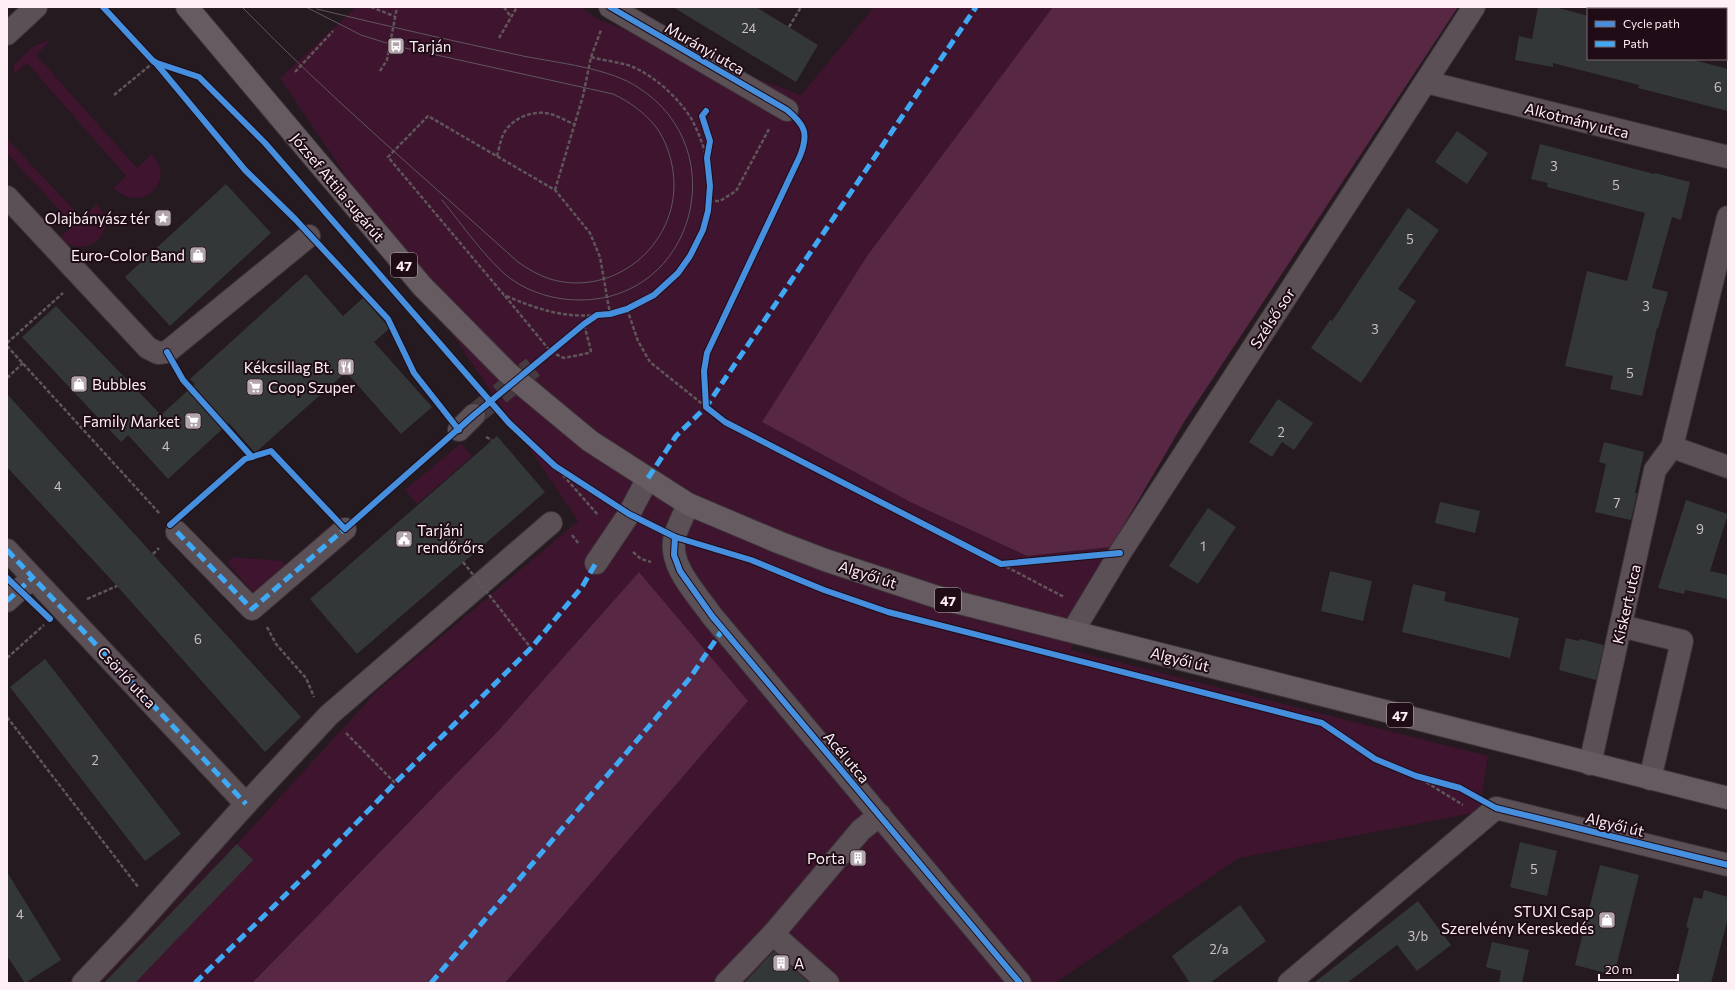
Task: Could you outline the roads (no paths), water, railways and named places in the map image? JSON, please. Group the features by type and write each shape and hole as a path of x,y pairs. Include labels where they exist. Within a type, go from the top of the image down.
{"main road":[{"name":"József Attila sugárút","path":"187,7 422,286 475,341 529,392 590,441 648,478"},
{"name":"Algyői út","path":"648,478 688,504 778,542 847,568 940,598 1728,798"}],"street":[{"path":"7,34 36,7"},
{"name":"Murányi utca","path":"610,7 784,109"},
{"name":"Szélső sor","path":"1073,631 1124,547 1474,7"},
{"name":"Alkotmány utca","path":"1426,82 1728,157"},
{"path":"7,197 148,348 158,353 167,352 309,236"},
{"name":"Kiskert utca","path":"1590,764 1656,470 1672,447 1728,218"},
{"path":"1672,447 1728,467"},
{"path":"596,563 628,514 648,478"},
{"name":"Acél utca","path":"688,504 675,537 674,555 680,571 712,616 1020,983"},
{"path":"83,983 329,715 551,523"},
{"path":"177,532 252,609 345,529"},
{"name":"Csörlő utca","path":"7,550 246,804"},
{"path":"7,601 32,578"},
{"path":"1621,626 1682,641 1650,779"},
{"name":"Algyői út","path":"1289,983 1496,808 1728,865"},
{"path":"726,983 773,934 861,830 880,815"},
{"path":"773,934 828,983"}],"tunnel":[{"path":"474,415 533,367"}],"tram line":[{"path":"242,7 309,73 378,137 518,262 533,272 550,279 575,283 599,280 621,272 640,258 656,241 667,220 673,196 672,165 667,148 656,127 642,112 631,104 613,94 396,46 361,35 306,7"},
{"path":"317,9 523,56 583,67 627,81 639,88 669,115 686,147 693,182 688,217 674,249 651,276 619,293 580,300 561,299 544,295 535,292 511,279 502,272 484,253 442,200"}],"place":[{"name":"Tarján","path":"396,46"},
{"name":"Olajbányász tér","path":"163,218"},
{"name":"Euro-Color Band","path":"198,255"},
{"name":"Kékcsillag Bt.","path":"346,367"},
{"name":"Bubbles","path":"79,384"},
{"name":"Coop Szuper","path":"255,387"},
{"name":"Family Market","path":"193,421"},
{"name":"Tarjáni rendőrőrs","path":"404,539"},
{"name":"Porta","path":"858,858"},
{"name":"STUXI Csap Szerelvény Kereskedés","path":"1607,920"},
{"name":"A","path":"781,963"}]}
